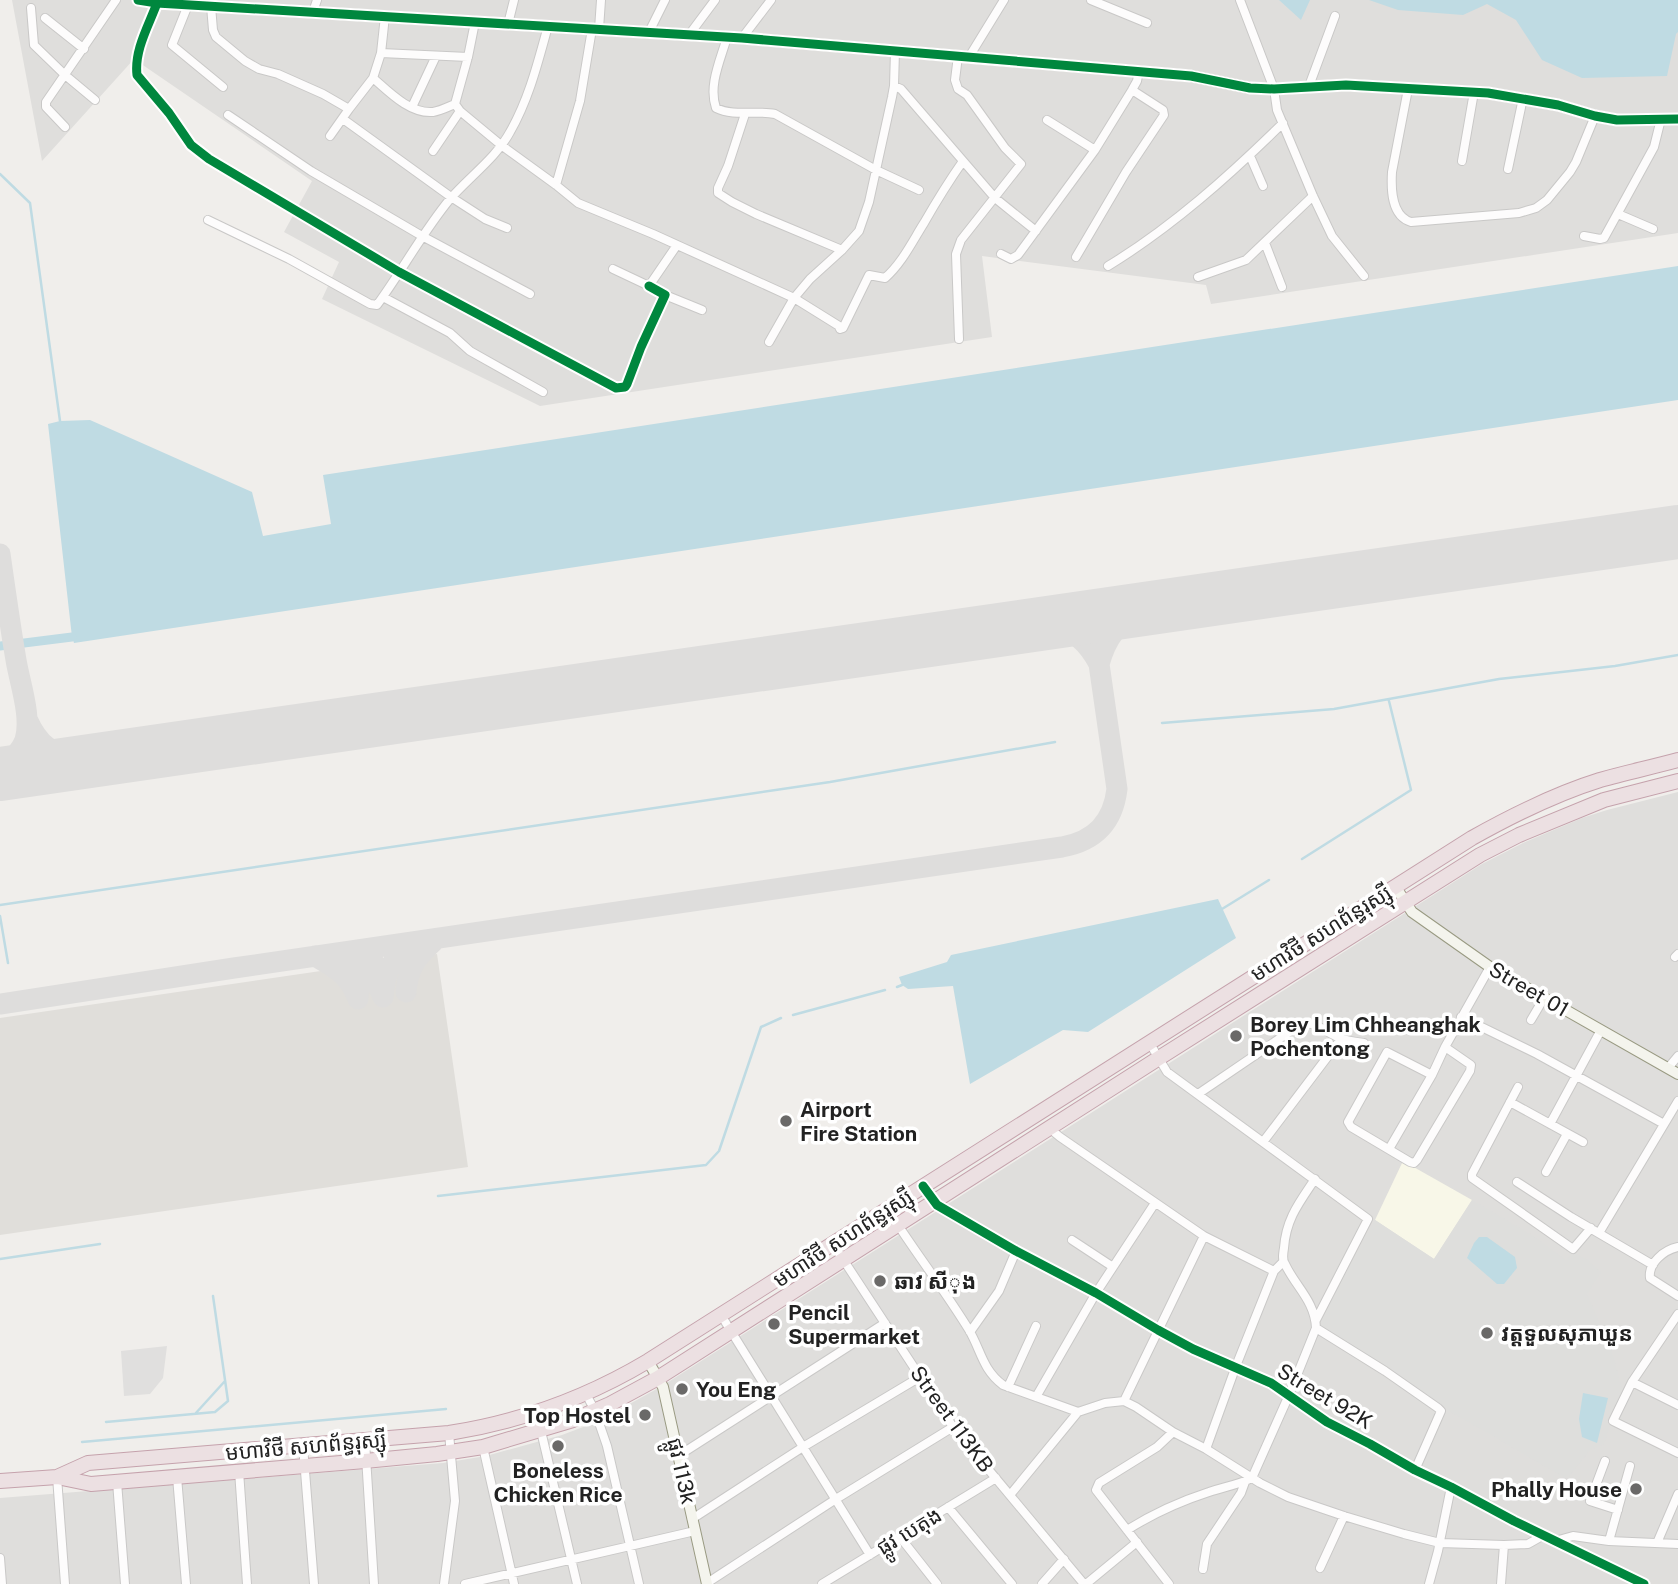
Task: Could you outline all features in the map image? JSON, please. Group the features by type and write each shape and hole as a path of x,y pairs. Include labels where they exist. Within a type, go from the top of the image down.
{"highway":[{"name":"មហាវិថី សហព័ន្ធរុស្ស៊ី","path":"57,1477 88,1463 449,1433 514,1419 586,1395 649,1362 1472,838 1536,805 1600,780 1678,760"},
{"name":"មហាវិថី សហព័ន្ធរុស្ស៊ី","path":"0,1481 57,1477 91,1484 451,1452 483,1447 541,1431 595,1411 658,1378 1480,855 1518,835 1604,800 1678,781"}],"street":[{"path":"65,127 46,107 46,102 117,0"},
{"path":"138,0 742,38 1191,76 1250,88 1346,85 1474,92 1523,98 1617,120 1678,119"},
{"path":"313,12 317,0"},
{"path":"508,24 514,0"},
{"path":"556,185 580,101 601,0"},
{"path":"649,32 665,0"},
{"path":"689,35 715,0"},
{"path":"742,38 771,0"},
{"path":"959,339 956,254 961,240 1021,164 1005,148 967,95 958,89 955,80 964,57 1004,0"},
{"path":"1091,0 1147,23"},
{"path":"1240,0 1274,89 1283,124 1313,196 1332,236 1364,276"},
{"path":"157,3 139,51 137,75 169,113 191,145 221,166 399,272 621,388 627,384 665,295"},
{"path":"188,5 172,45 223,87"},
{"path":"211,6 216,37 245,61 323,94 349,109"},
{"path":"31,8 34,45 95,100"},
{"path":"330,136 373,78 382,53 385,16"},
{"path":"1309,86 1335,16"},
{"path":"45,18 84,49"},
{"path":"433,151 458,108 475,22"},
{"path":"208,220 289,259 370,304 377,305 451,197 510,132 531,89 548,26"},
{"path":"727,37 714,82 714,104 721,111 745,114 761,111 775,114 876,170 919,190"},
{"path":"769,342 794,298 859,232 869,202 894,86 895,51"},
{"path":"382,53 468,57"},
{"path":"412,107 436,56"},
{"path":"1001,254 1011,259 1017,255 1036,230 1095,150 1132,90 1139,71"},
{"path":"373,78 412,107 432,112 458,108 501,145 579,203 794,298 840,329 843,328 868,276 871,274 885,278 896,266 963,161"},
{"path":"894,86 901,89 995,198 1036,230"},
{"path":"1408,89 1391,185 1398,215 1411,222 1519,213 1536,208 1547,200 1570,172 1595,116"},
{"path":"1076,257 1126,172 1164,115 1163,110 1132,90"},
{"path":"1462,161 1474,92"},
{"path":"1508,169 1523,98"},
{"path":"745,114 718,193 757,214 842,250"},
{"path":"228,115 311,171 422,236 530,294"},
{"path":"343,119 451,197 485,219 507,228"},
{"path":"1048,120 1095,150"},
{"path":"1584,236 1602,239 1654,147 1661,120"},
{"path":"1108,266 1151,239 1250,156 1283,124"},
{"path":"1250,156 1264,186"},
{"path":"1198,277 1246,260 1313,196"},
{"path":"1618,214 1653,229"},
{"path":"1265,243 1282,287"},
{"path":"649,286 677,245"},
{"path":"612,270 702,310"},
{"path":"383,297 450,333 470,351 543,392"},
{"name":"Street 01","path":"1395,886 1412,912 1490,967 1673,1071"},
{"path":"1389,1149 1490,967"},
{"path":"1531,1020 1544,998"},
{"path":"1461,1017 1529,1050 1664,1124"},
{"path":"1198,1094 1301,1024 1315,1024 1341,1039 1364,1043"},
{"path":"1550,1124 1601,1030"},
{"path":"1263,1142 1341,1039"},
{"path":"1149,1042 1167,1072 1368,1219 1316,1324 1289,1395 1248,1480 1207,1545 1203,1569"},
{"path":"1432,1075 1387,1052 1348,1122 1351,1127 1414,1163 1468,1076 1471,1065 1445,1047"},
{"path":"1673,1071 1678,1056"},
{"path":"1518,1087 1472,1178 1573,1249 1595,1230 1678,1101"},
{"path":"1510,1102 1583,1142"},
{"path":"1049,1128 1204,1236 1274,1271"},
{"path":"1546,1172 1567,1134"},
{"path":"1206,1449 1274,1271 1283,1262 1286,1230 1293,1211 1315,1180"},
{"path":"1517,1182 1653,1265"},
{"name":"Street 92K","path":"923,1186 937,1205 1158,1330 1193,1349 1271,1383 1327,1422 1415,1470 1644,1584"},
{"path":"1036,1397 1096,1293 1155,1203"},
{"path":"898,1224 970,1332 986,1368 994,1378 1008,1387 1078,1412"},
{"path":"1124,1401 1204,1236"},
{"path":"1072,1240 1113,1267"},
{"name":"Street 113KB","path":"833,1244 953,1427 1085,1584"},
{"path":"1678,1247 1667,1250 1648,1274 1650,1279 1678,1296"},
{"path":"970,1332 999,1291 1016,1251"},
{"path":"1283,1262 1304,1292 1316,1324 1441,1411 1415,1470"},
{"path":"1678,1314 1632,1382 1613,1421 1678,1453"},
{"path":"722,1315 870,1555"},
{"path":"678,1456 885,1323"},
{"path":"1008,1387 1036,1326"},
{"name":"ផ្លូវ 113k","path":"649,1362 663,1387 707,1584"},
{"path":"692,1519 803,1447 920,1377"},
{"path":"1632,1382 1678,1405"},
{"path":"586,1395 595,1411 607,1446 639,1584"},
{"path":"1010,1495 1078,1412 1105,1403 1124,1401 1206,1449 1248,1480 1344,1517 1440,1543 1528,1544 1544,1535"},
{"path":"707,1584 836,1499 953,1427"},
{"path":"541,1431 577,1584"},
{"path":"1169,1584 1096,1488 1099,1483 1157,1447 1173,1432"},
{"path":"444,1584 455,1502 449,1433"},
{"path":"365,1441 373,1584"},
{"path":"303,1446 314,1584"},
{"path":"483,1447 514,1584"},
{"path":"1605,1461 1590,1501 1618,1510"},
{"path":"1609,1541 1630,1466"},
{"path":"239,1471 247,1584"},
{"path":"57,1477 65,1584"},
{"path":"177,1477 186,1584"},
{"name":"ផ្លូវ បេតុង","path":"826,1583 996,1478"},
{"path":"1127,1530 1158,1511 1248,1480"},
{"path":"117,1482 125,1584"},
{"path":"1429,1584 1451,1487"},
{"path":"1657,1543 1678,1494"},
{"path":"948,1507 1012,1584"},
{"path":"1320,1568 1344,1517"},
{"path":"465,1584 695,1531"},
{"path":"1555,1541 1573,1536 1609,1541 1678,1544"},
{"path":"900,1537 937,1584"},
{"path":"1085,1584 1137,1542"},
{"path":"1502,1584 1504,1545"},
{"path":"0,1558 2,1584"},
{"path":"1042,1584 1064,1559"}],"shaded area":[{"path":"12,0 1678,0 1678,233 1211,304 1206,285 982,256 992,337 540,406 322,299 339,262 284,232 312,181 134,59 42,161"},
{"path":"1678,792 1678,1584 0,1584 0,1498 443,1463 486,1456 562,1435 599,1421 662,1386 1482,864 1582,818"},
{"path":"437,954 468,1167 0,1235 0,1018"},
{"path":"1403,1161 1472,1200 1434,1259 1375,1220"},
{"path":"1472,1200 1532,1235 1566,1260 1573,1252 1588,1260 1601,1272 1587,1294 1612,1352 1622,1389 1604,1444 1590,1450 1567,1479 1444,1408 1317,1327 1375,1220 1434,1259"},
{"path":"167,1346 163,1378 150,1394 124,1396 121,1351"}],"water":[{"path":"1279,0 1310,0 1301,20"},
{"path":"1369,0 1678,0 1678,32 1667,76 1582,78 1542,60 1516,20 1487,4 1463,15 1398,10"},
{"path":"1678,266 1678,400 74,643 72,637 48,424 60,421 90,420 252,492 263,536 331,524 323,475"},
{"path":"1218,899 1236,938 1088,1032 1063,1030 970,1084 953,986 908,989 902,985 899,977 947,962 951,955"},
{"path":"1479,1237 1487,1237 1515,1257 1517,1268 1504,1284 1497,1284 1467,1258"},
{"path":"1583,1393 1608,1398 1597,1443 1582,1437 1579,1419"}],"waterway":[{"path":"0,174 30,203 60,421"},
{"path":"0,646 72,637"},
{"path":"1162,723 1334,709 1499,679 1615,666 1678,655"},
{"path":"1302,859 1411,790 1389,701"},
{"path":"0,905 830,782 1055,742"},
{"path":"1222,909 1269,880"},
{"path":"0,916 8,963"},
{"path":"897,987 902,985"},
{"path":"793,1015 885,990"},
{"path":"438,1196 706,1165 719,1151 761,1027 781,1018"},
{"path":"0,1259 100,1244"},
{"path":"106,1422 215,1412 228,1401 213,1296"},
{"path":"195,1414 225,1381"},
{"path":"82,1442 446,1409"}],"taxiway":[{"path":"0,554 27,721 23,744 15,755 0,767"},
{"path":"0,1004 1074,844 1093,835 1100,828 1107,820 1115,801 1117,789 1099,664 1114,632 1141,609"},
{"path":"1052,622 1080,638 1099,664"},
{"path":"27,719 38,738 50,749 86,762"},
{"path":"406,992 415,962 436,939"},
{"path":"383,997 391,965 413,942"},
{"path":"335,955 352,960 371,974 383,997"},
{"path":"315,956 341,973 358,999"},
{"path":"358,999 362,978 373,960"}],"runway":[{"path":"0,774 1678,532"}],"cycle path":[{"path":"138,0 742,38 1191,76 1250,88 1346,85 1488,93 1558,105 1617,120 1678,119"},
{"path":"157,3 140,47 137,75 169,113 191,145 209,159 399,272 616,388 625,387 627,384 665,295 649,286"},
{"path":"923,1186 937,1205 1158,1330 1193,1349 1271,1383 1327,1422 1415,1470 1644,1584"}],"place":[{"name":"Borey Lim Chheanghak Pochentong","path":"1236,1036"},
{"name":"Airport Fire Station","path":"786,1121"},
{"name":"ឆាវ សីុង","path":"880,1281"},
{"name":"Pencil Supermarket","path":"774,1324"},
{"name":"វត្តទួលសុភាឃួន","path":"1487,1333"},
{"name":"You Eng","path":"682,1389"},
{"name":"Top Hostel","path":"645,1415"},
{"name":"Boneless Chicken Rice","path":"558,1446"},
{"name":"Phally House","path":"1636,1489"}]}
